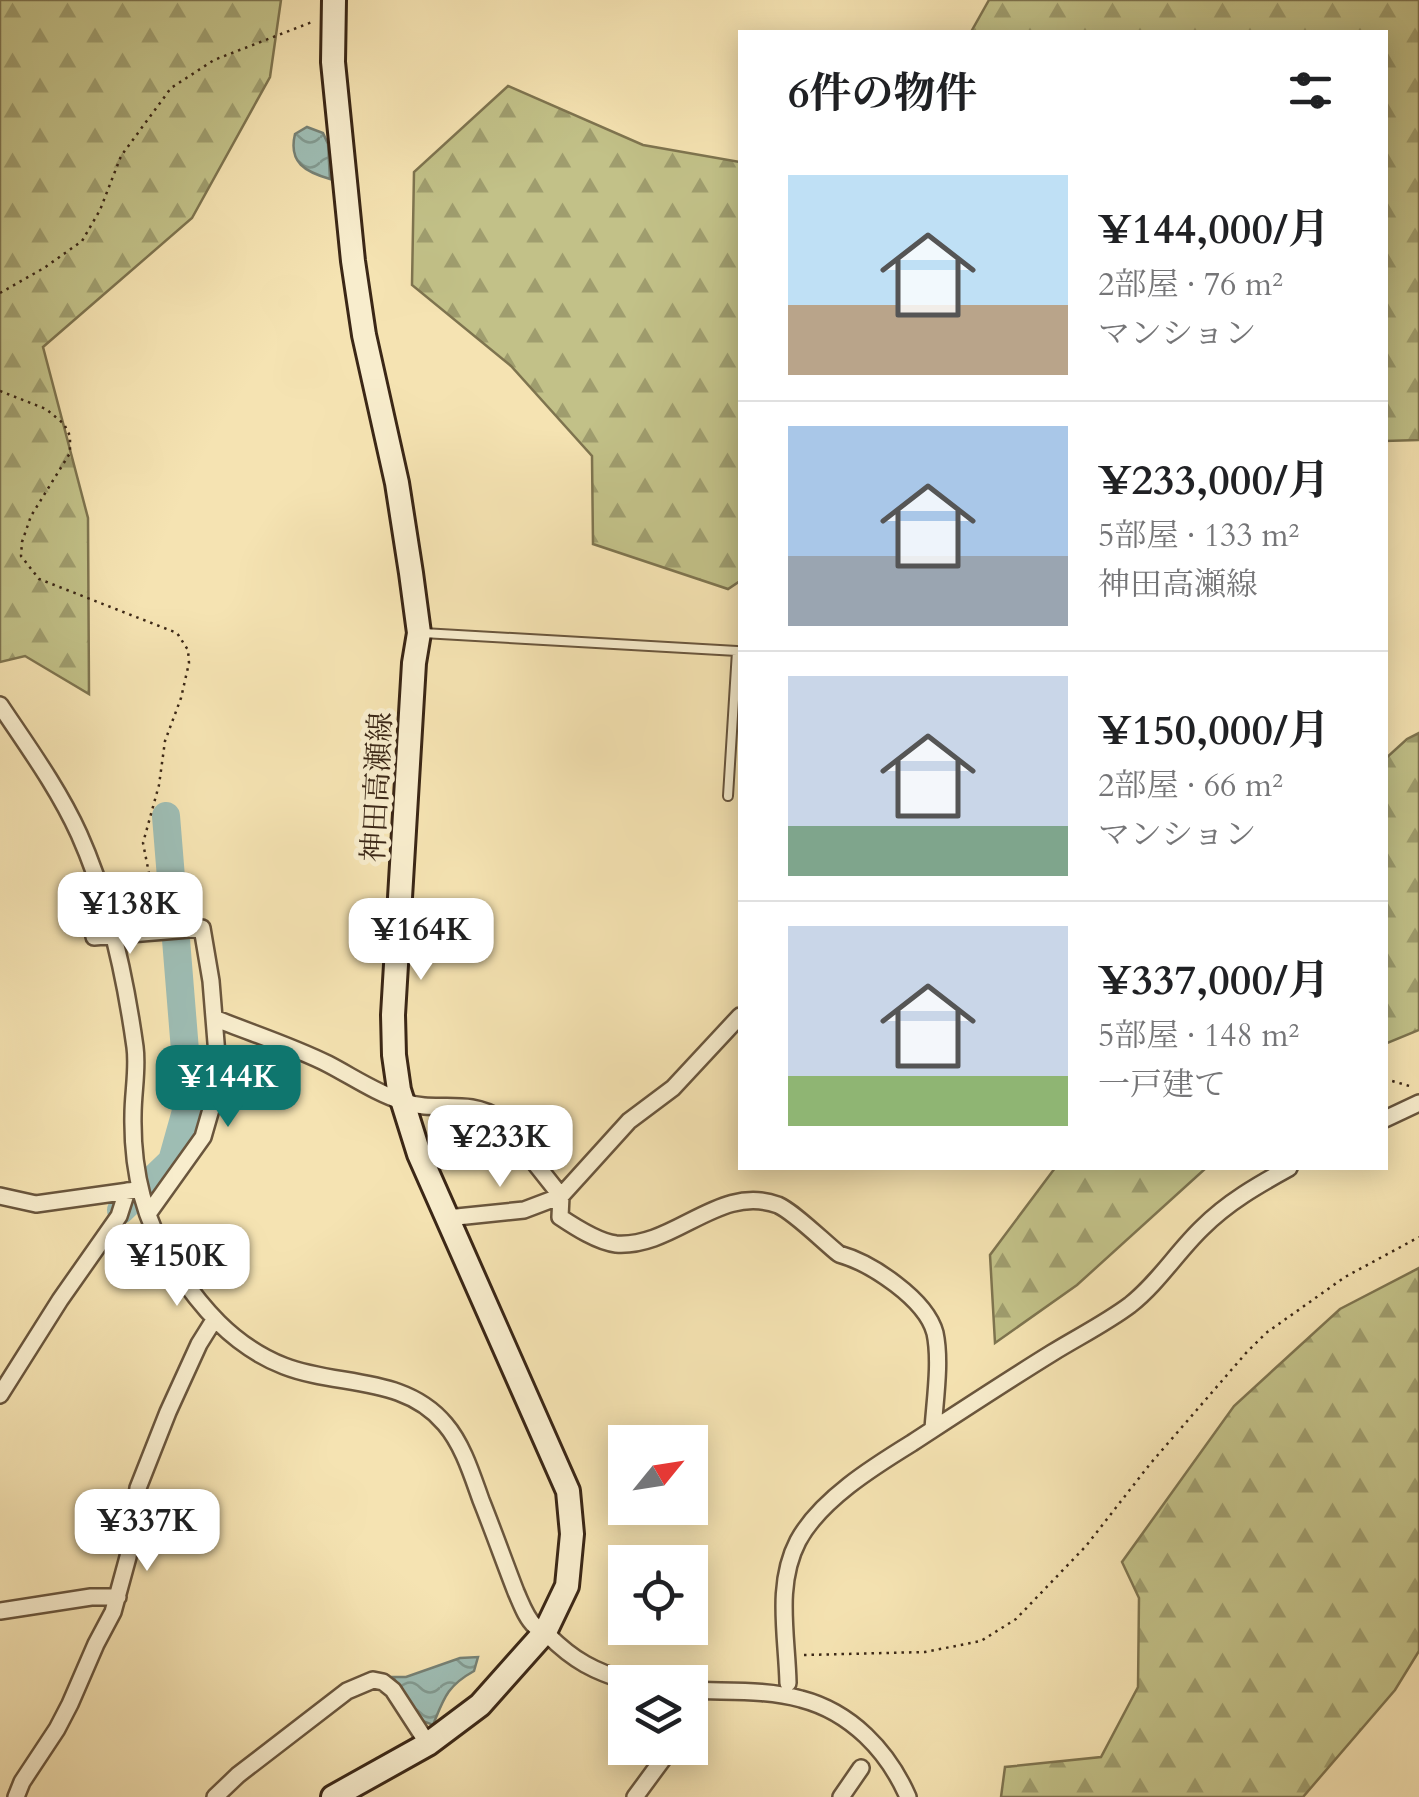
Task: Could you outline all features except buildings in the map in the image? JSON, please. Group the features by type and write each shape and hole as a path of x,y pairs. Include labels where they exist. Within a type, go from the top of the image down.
{"main road":[{"name":"神田高瀬線","path":"333,8 333,62 352,260 397,483 419,633 414,662 393,1015 394,1055 419,1154 568,1490 572,1534 567,1586 545,1632 480,1705 428,1744 333,1797"}],"street":[{"path":"0,705 51,782 78,832 99,885 136,1053 133,1190 0,1395"},
{"path":"94,937 202,928 211,981 216,1092 203,1137 148,1214"},
{"path":"214,1018 324,1062 403,1102 488,1111 500,1120 561,1196 560,1218 614,1244 672,1232 734,1201 781,1206 839,1254 894,1282 924,1310 935,1332 933,1429"},
{"path":"447,1218 524,1210 561,1196 629,1122 673,1088 738,1018"},
{"path":"1388,1118 1419,1102"},
{"path":"788,1683 784,1597 798,1540 822,1508 880,1463 1129,1306 1201,1229 1237,1198 1286,1170"},
{"path":"0,1196 36,1204 133,1190"},
{"path":"133,1190 170,1260 214,1320 253,1352 288,1368 392,1389 420,1402 446,1424 463,1453 516,1592 536,1627 558,1647 590,1668 608,1674"},
{"path":"16,1797 70,1704 118,1597 138,1488 168,1412 214,1320"},
{"path":"0,1611 91,1597 118,1597"},
{"path":"215,1797 348,1691 373,1680 393,1690 428,1744"},
{"path":"708,1692 797,1698 831,1710 865,1734 884,1754 908,1797"},
{"path":"635,1797 659,1765"},
{"path":"841,1797 861,1768"}],"lane":[{"path":"419,633 736,651 728,796"}],"path":[{"path":"0,293 82,241 100,210 121,156 171,88 214,60 314,21 333,8"},
{"path":"0,391 46,409 64,424 70,436 70,453 31,516 22,542 21,556 31,570 39,579 177,633 188,650 189,663 165,741 144,843 162,932"},
{"path":"1388,1080 1419,1088"},
{"path":"788,1656 925,1652 981,1641 1016,1619 1086,1546 1150,1464 1266,1333 1345,1277 1419,1236"}],"green space":[{"path":"0,0 281,0 270,77 192,218 43,347 88,518 89,694 25,656 0,662"},
{"path":"989,0 1419,0 1419,440 1388,441 1388,30 972,30"},
{"path":"508,86 643,145 738,162 738,582 728,589 593,544 592,456 511,366 412,285 414,172"},
{"path":"1419,733 1419,1030 1388,1043 1388,756"},
{"path":"1054,1170 1204,1170 1077,1285 995,1343 990,1255"},
{"path":"1419,1268 1419,1651 1395,1690 1303,1797 1001,1797 1005,1767 1101,1757 1138,1687 1139,1598 1122,1562 1234,1406 1340,1309"}],"water":[{"path":"307,127 323,133 328,144 330,179 313,173 297,159 295,134"},
{"path":"478,1657 474,1671 448,1694 433,1725 420,1720 393,1677 406,1677 460,1658"}],"waterway":[{"path":"121,1210 172,1161 186,1111 186,1063 166,816"}]}
